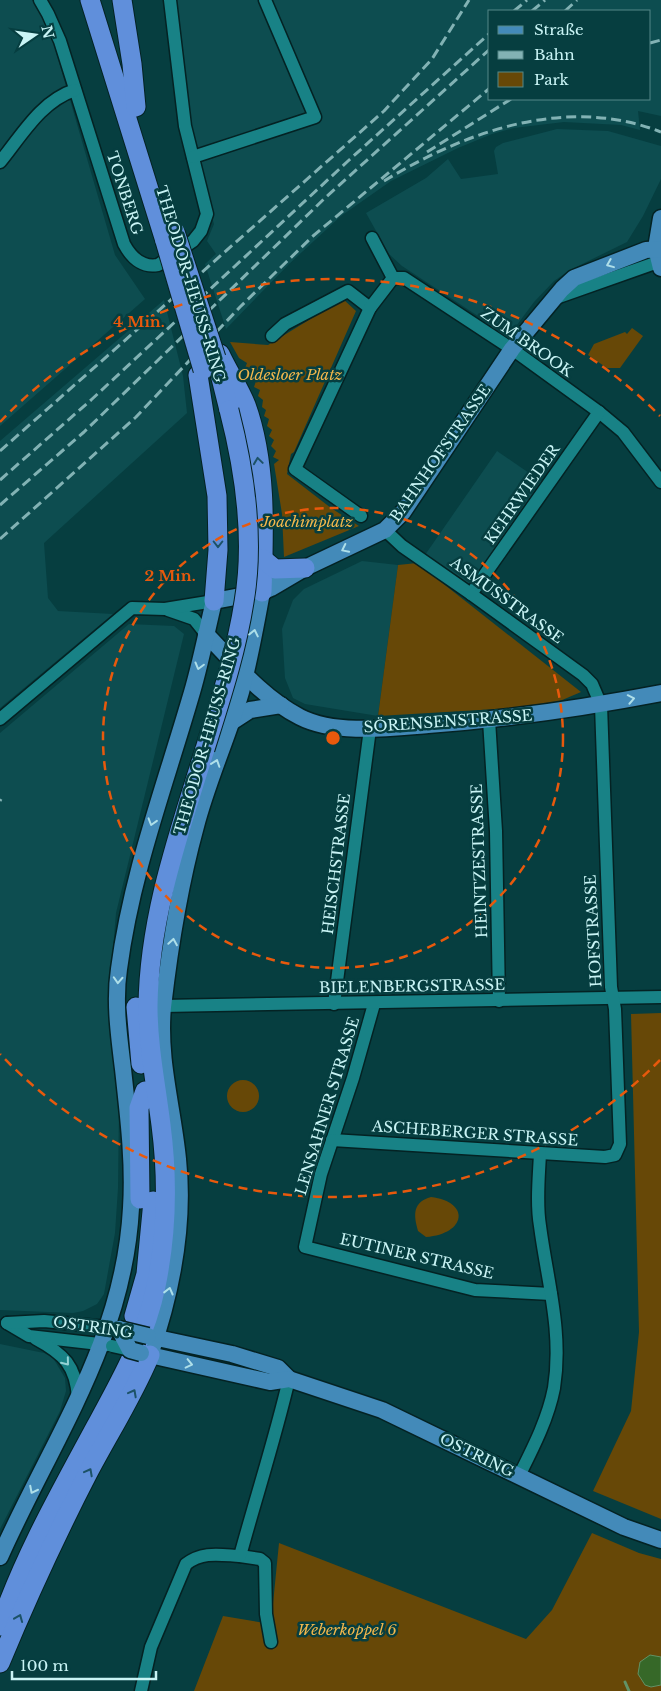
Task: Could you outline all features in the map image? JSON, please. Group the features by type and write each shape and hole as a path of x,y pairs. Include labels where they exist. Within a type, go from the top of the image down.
{"highway":[{"path":"78,0 113,74"},
{"name":"THEODOR-HEUSS-RING","path":"90,0 113,74 170,237 209,331 207,362"},
{"name":"THEODOR-HEUSS-RING","path":"89,1410 126,1339 146,1274 153,1203 152,1162 137,1038 136,1002 142,930 153,877 236,642 244,600 248,556 244,478 207,362 170,237 136,107 102,0"},
{"path":"122,0 136,107"},
{"path":"126,21 128,0"},
{"path":"207,362 246,404 254,433 261,481 262,592"},
{"path":"207,362 217,496 218,550 214,602"},
{"path":"263,559 275,569 305,568"},
{"name":"THEODOR-HEUSS-RING","path":"89,1410 133,1356 156,1289 163,1249 166,1200 165,1160 150,1040 149,981 159,904 199,747"},
{"path":"149,981 162,1042"},
{"path":"135,1206 139,1108 144,1091"},
{"path":"0,1663 54,1540 89,1471 134,1392 145,1346"},
{"path":"0,1592 37,1511 89,1410"},
{"path":"0,1626 46,1519 89,1410"}],"main road":[{"name":"BAHNHOFSTRASSE","path":"214,602 262,592 305,568 385,530 403,512 512,349 553,299 574,278 659,258 661,218"},
{"name":"THEODOR-HEUSS-RING","path":"162,1042 163,1006 185,871 196,824 245,674 262,592"},
{"name":"THEODOR-HEUSS-RING","path":"0,1557 89,1410 94,1368 107,1345 116,1323 136,1251 131,1151 120,1040 118,973 139,869 190,698 214,602"},
{"name":"SÖRENSENSTRASSE","path":"206,634 245,674 281,705 308,720 339,726 370,728 489,720 601,705 661,693"},
{"path":"230,723 250,710 281,705"},
{"path":"116,1323 145,1346 176,1255 180,1194 178,1156 162,1042"},
{"name":"THEODOR-HEUSS-RING","path":"116,1323 135,1206"},
{"name":"OSTRING","path":"116,1323 145,1346 270,1382 289,1379 382,1410 624,1527 661,1540"}],"street":[{"name":"TONBERG","path":"40,0 56,31 124,244 130,254 140,262 152,266 193,241 201,231 206,218 207,207 193,158 179,92 170,0"},
{"path":"193,158 315,117 265,0"},
{"path":"0,162 45,107 59,97 75,90"},
{"path":"361,516 295,469 370,308 393,278 372,238"},
{"name":"ZUM BROOK","path":"393,278 404,278 512,349 599,412 623,432 661,482"},
{"path":"272,336 285,324 348,290 370,308"},
{"name":"KEHRWIEDER","path":"472,594 599,412"},
{"name":"ASMUSSTRASSE","path":"385,530 402,546 472,594 583,675 592,684 601,705"},
{"path":"0,719 132,608 165,609 214,602"},
{"path":"165,609 194,619 206,634"},
{"name":"HOFSTRASSE","path":"601,705 613,997 621,1114 620,1144 615,1155"},
{"name":"HEINTZESTRASSE","path":"489,720 496,831 499,1001"},
{"name":"HEISCHSTRASSE","path":"334,1004 370,728"},
{"name":"BIELENBERGSTRASSE","path":"163,1006 374,1004 661,997"},
{"name":"LENSAHNER STRASSE","path":"305,1247 320,1174 374,1004"},
{"name":"ASCHEBERGER STRASSE","path":"332,1140 605,1157 615,1155"},
{"path":"519,1476 544,1423 554,1389 557,1327 539,1224 540,1153"},
{"name":"EUTINER STRASSE","path":"305,1247 475,1290 551,1294"},
{"name":"OSTRING","path":"4,1323 44,1321 116,1323"},
{"name":"OSTRING","path":"4,1323 56,1350 73,1370 89,1410"},
{"name":"OSTRING","path":"32,1337 107,1345 145,1346"},
{"path":"240,1556 259,1482 276,1434 289,1379"},
{"path":"141,1691 151,1647 186,1564 195,1557 205,1554 240,1556 260,1559 265,1563 266,1614 271,1642"}],"shaded area":[{"path":"0,0 32,0 47,21 115,255 145,299 0,426"},
{"path":"170,0 661,0 661,116 638,111 640,130 621,125 564,122 514,128 492,134 458,148 391,181 341,216 289,264 226,329 205,264 216,254 207,241 214,224 189,142"},
{"path":"557,129 608,131 661,146 661,179 643,216 627,242 570,270 554,281 534,302 508,337 488,324 492,317 485,313 481,318 402,266 389,254 366,213 426,178 448,159 461,179 498,174 494,151 496,147 503,143"},
{"path":"164,300 183,376 187,413 44,543 48,598 58,611 113,614 0,708 0,441"},
{"path":"497,451 545,484 472,589 425,555"},
{"path":"362,561 398,565 378,716 305,704 293,698 285,678 282,629 293,600 304,589"},
{"path":"129,624 174,626 184,634 116,913 110,984 110,1024 119,1105 118,1188 115,1233 104,1294 97,1304 83,1311 73,1313 0,1310 0,733"},
{"path":"0,1344 44,1353 53,1358 65,1378 66,1391 60,1411 0,1529"},
{"path":"650,1655 661,1657 661,1685 651,1687 645,1685 638,1674 640,1662"}],"green space":[{"name":"Oldesloer Platz","path":"343,299 356,311 294,452 291,454 287,474 331,508 359,526 284,557 282,514 274,464 279,460 273,457 276,451 271,446 274,440 269,436 272,430 267,426 269,419 264,416 266,410 262,407 263,400 258,396 260,390 254,387 256,381 250,378 251,371 245,368 247,363 239,358 230,342 268,345"},
{"path":"632,328 643,336 620,368 607,368 588,355 594,344 625,332 627,334"},
{"path":"417,563 581,692 548,706 378,716 398,565"},
{"path":"661,1013 661,1519 593,1491 631,1411 639,1332 631,1014"},
{"path":"243,1080 255,1084 259,1096 255,1108 243,1112 231,1108 227,1096 231,1084"},
{"path":"431,1197 444,1200 453,1205 458,1211 459,1218 456,1224 449,1230 439,1235 426,1237 418,1231 415,1214 418,1205"},
{"name":"Weberkoppel 6","path":"592,1533 639,1553 661,1559 661,1691 194,1691 223,1616 271,1624 279,1543 526,1639 552,1610"}],"waterway":[{"path":"625,1682 629,1691"}],"railway":[{"path":"0,451 384,111 432,59 469,0"},
{"path":"515,10 527,0"},
{"path":"533,10 545,0"},
{"path":"566,10 577,0"},
{"path":"0,480 91,400 348,161 488,35"},
{"path":"651,43 661,40"},
{"path":"0,505 84,432 325,198 488,51"},
{"path":"0,539 136,417 240,307 313,236 488,90"},
{"path":"427,152 509,100"},
{"path":"384,181 449,147 483,134 518,124 554,118 590,117 625,121 661,132"}],"park label":[{"name":"Joachimplatz","path":"307,521"}]}
